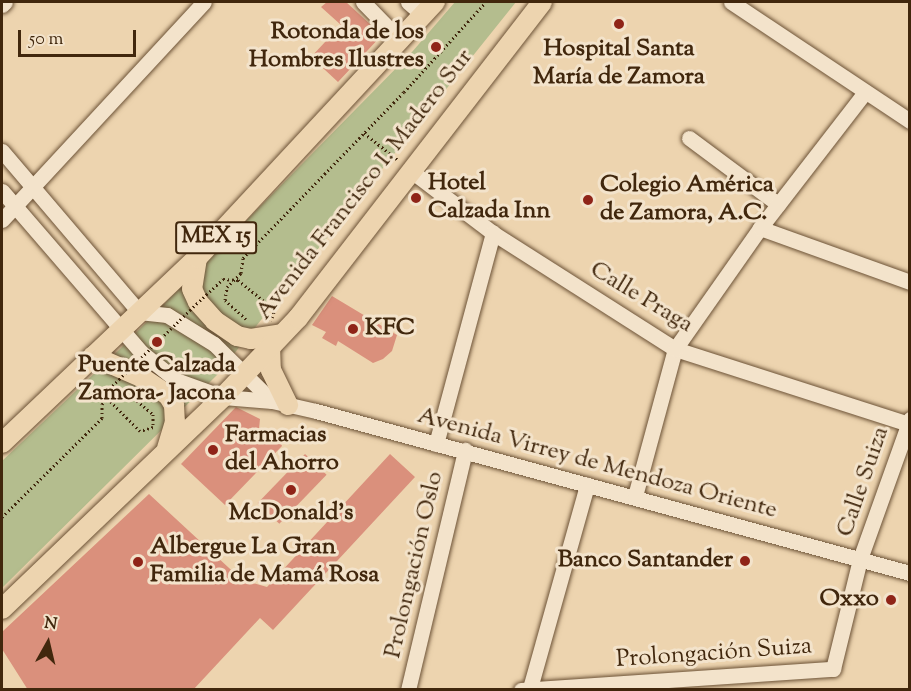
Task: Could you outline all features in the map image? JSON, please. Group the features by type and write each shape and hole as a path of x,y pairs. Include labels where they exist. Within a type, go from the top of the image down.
{"main road":[{"name":"Avenida Francisco I. Madero Sur","path":"2,609 223,397 410,170 542,2"},
{"name":"MEX 15","path":"2,443 197,258 429,8"},
{"path":"197,258 192,289 198,303 215,321 237,336 251,339 272,335 271,370 280,403"},
{"path":"93,357 141,377 168,395 174,405 175,422 166,450"}],"street":[{"path":"2,5 5,2"},
{"path":"2,220 204,2"},
{"path":"363,2 399,39"},
{"path":"408,2 429,8"},
{"path":"730,2 909,121"},
{"path":"635,496 675,349 760,228 865,92"},
{"path":"689,138 778,204"},
{"path":"2,151 139,312"},
{"name":"Calle Praga","path":"410,170 493,233 675,349 909,422"},
{"name":"Avenida Virrey de Mendoza Oriente","path":"2,191 123,328 141,352 176,380 223,397 280,403 465,450 909,573"},
{"path":"760,228 909,282"},
{"name":"Prolongación Oslo","path":"436,444 493,233"},
{"name":"Avenida Virrey de Mendoza Oriente","path":"139,312 166,315 224,351 244,373 280,403"},
{"name":"Calle Suiza","path":"860,559 909,422"},
{"name":"Prolongación Oslo","path":"408,690 465,450"},
{"path":"526,689 587,485"},
{"name":"Prolongación Suiza","path":"526,689 833,669 860,559"}],"path":[{"path":"252,325 225,300 227,287 241,273 243,258 486,2"},
{"path":"364,133 410,170"},
{"path":"2,517 102,418 102,404 116,389 123,389 153,414 153,427 140,431 110,401 106,392 223,279 238,280 274,312 272,335"}],"green space":[{"path":"455,2 516,2 217,375 2,588 2,461 120,349 412,52"}],"building":[{"path":"327,2 346,2 382,35 338,82 311,57 341,25 321,7"},
{"name":"KFC","path":"332,296 397,335 392,351 383,359 373,363 338,341 336,346 322,338 326,332 312,325"},
{"path":"236,407 260,419 259,429 278,436 282,446 225,505 181,464"},
{"path":"305,454 327,475 279,524 258,503"},
{"name":"Albergue La Gran Familia de Mamá Rosa","path":"390,454 415,477 273,630 260,618 193,690 28,690 2,649 2,632 149,494 242,580 267,587"}],"place":[{"name":"Hospital Santa María de Zamora","path":"619,24"},
{"name":"Rotonda de los Hombres Ilustres","path":"436,47"},
{"name":"Hotel Calzada Inn","path":"416,198"},
{"name":"Colegio América de Zamora, A.C.","path":"588,200"},
{"name":"KFC","path":"353,329"},
{"name":"Puente Calzada Zamora- Jacona","path":"157,342"},
{"name":"Farmacias del Ahorro","path":"213,450"},
{"name":"McDonald's","path":"291,490"},
{"name":"Banco Santander","path":"745,561"},
{"name":"Albergue La Gran Familia de Mamá Rosa","path":"138,562"},
{"name":"Oxxo","path":"891,600"}]}
